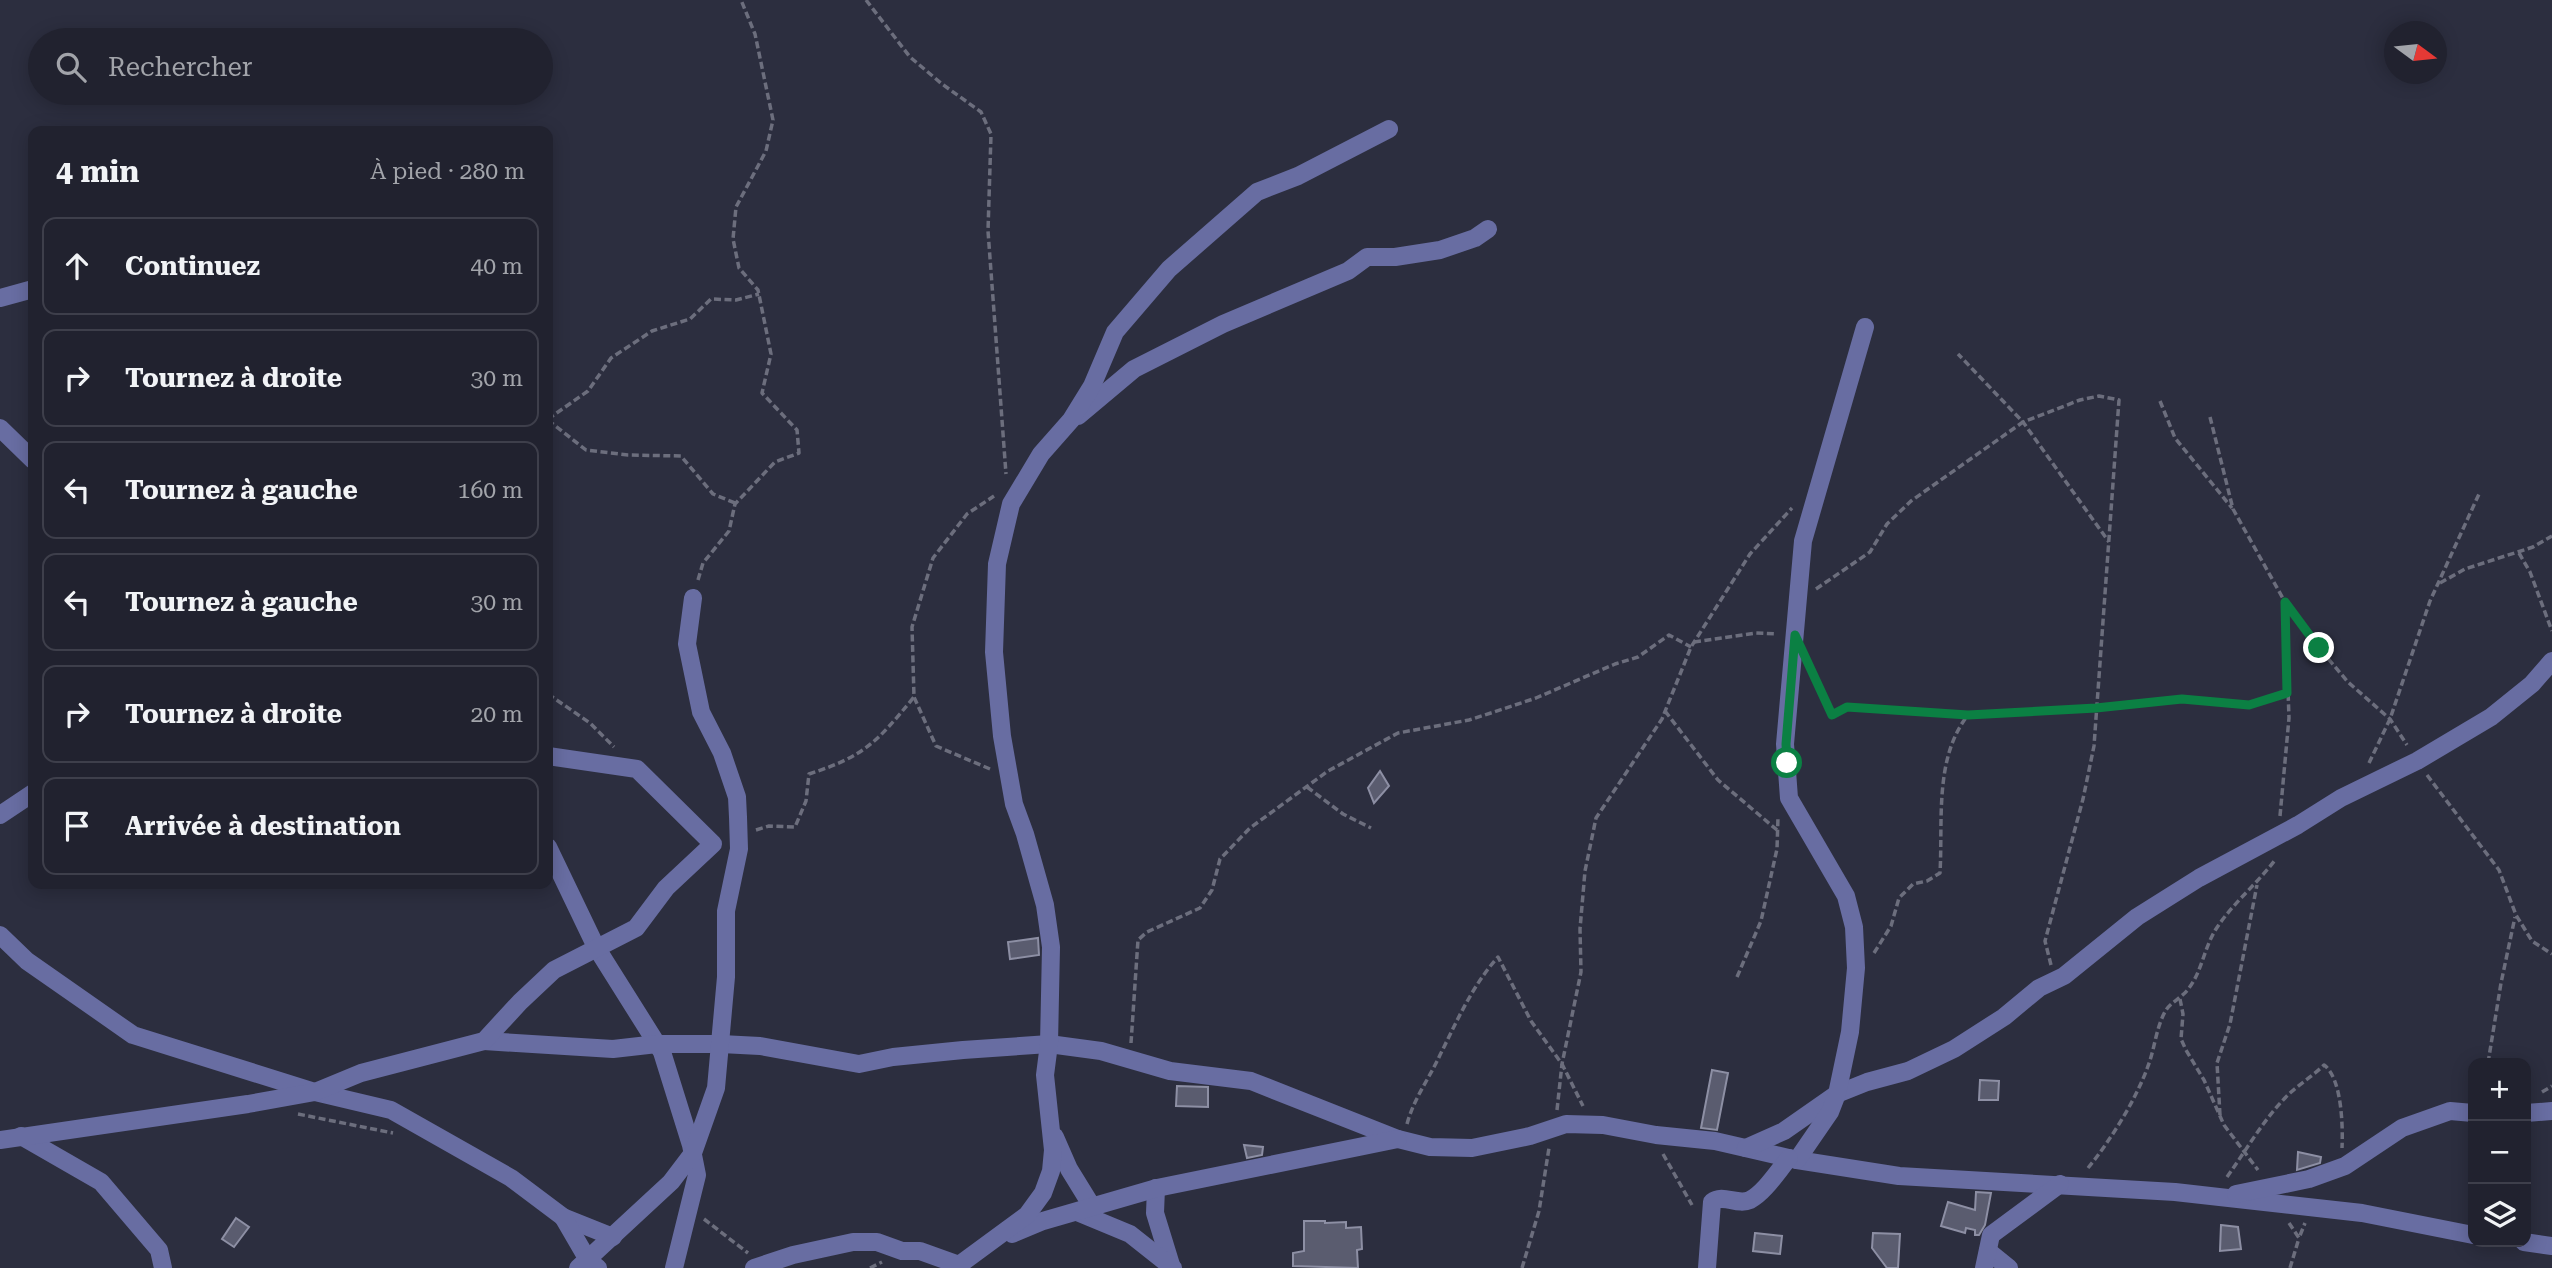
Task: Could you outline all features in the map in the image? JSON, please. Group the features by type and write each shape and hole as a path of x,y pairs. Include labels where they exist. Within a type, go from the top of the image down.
{"street":[{"path":"758,1266 853,1242 877,1242 902,1251 920,1251 959,1266 1027,1215 1043,1193 1051,1171 1053,1150 1045,1076 1049,1044 1051,947 1045,905 1026,834 1014,804 1002,736 994,652 998,565 1011,504 1041,454 1071,420 1092,386 1115,332 1169,269 1257,192 1298,176 1389,129"},
{"path":"1071,420 1134,369 1223,324 1348,271 1367,257 1395,257 1440,250 1475,238 1488,229"},
{"path":"0,298 28,290"},
{"path":"1707,1268 1712,1202 1720,1198 1749,1200 1793,1159 1830,1112 1837,1094 1850,1032 1856,976 1854,928 1846,896 1789,798 1786,744 1803,541 1865,327"},
{"path":"0,428 28,455"},
{"path":"563,1217 588,1265 671,1182 693,1153 716,1088 726,977 726,911 739,849 738,817 737,797 722,753 701,712 687,644 693,598"},
{"path":"1746,1148 1784,1131 1837,1094 1867,1082 1908,1071 1954,1049 2004,1017 2039,988 2064,976 2137,917 2199,878 2356,791 2417,761 2491,717 2532,684 2552,661"},
{"path":"553,757 637,769 713,844"},
{"path":"0,815 28,796"},
{"path":"485,1041 554,970 636,928 666,888 738,817"},
{"path":"553,857 596,947 662,1052 693,1153 697,1175 674,1268"},
{"path":"0,935 27,961 134,1035 315,1091 391,1110 511,1178 563,1217 614,1237"},
{"path":"0,1140 248,1104 315,1091 361,1073 485,1041 612,1049 657,1044 760,1046 859,1064 963,1050 1049,1044 1101,1051 1170,1071 1251,1082 1398,1139 1430,1147 1472,1148 1566,1124 1596,1125 1646,1134 1715,1141 1793,1159 1899,1176 2066,1184 2217,1197 2362,1213 2468,1233"},
{"path":"2217,1197 2309,1179 2342,1167 2402,1128 2450,1111 2468,1113"},
{"path":"2531,1113 2552,1111"},
{"path":"1049,1124 1085,1210 1130,1234 1165,1265"},
{"path":"21,1136 101,1182 159,1250 163,1268"},
{"path":"995,1238 1156,1188 1398,1139"},
{"path":"2009,1268 1986,1260 1991,1235 2066,1184"},
{"path":"1156,1188 1154,1213 1165,1265"},
{"path":"2531,1243 2552,1245"}],"path":[{"path":"693,598 703,563 729,531 735,503 775,463 799,453 797,430 762,393 771,354 758,290 739,268 733,239 736,206 766,151 773,120 755,34 741,0"},
{"path":"866,0 910,57 981,112 991,134 988,231 1007,475"},
{"path":"553,416 588,391 611,358 652,331 690,319 711,299 736,300 759,294"},
{"path":"1958,354 2023,422 2109,542"},
{"path":"1797,603 1870,552 1887,524 1911,501 2023,422 2089,398 2099,396 2119,400 2094,746 2083,799 2045,941 2055,980"},
{"path":"2160,401 2175,438 2233,509 2285,602 2348,682 2390,719 2417,761 2499,870 2516,915 2532,941 2552,954"},
{"path":"2210,418 2233,509"},
{"path":"553,423 586,450 628,455 681,456 713,494 735,503"},
{"path":"997,494 967,514 933,558 912,626 914,698 936,746 998,772"},
{"path":"2356,791 2390,719 2438,584 2479,494"},
{"path":"1522,1268 1539,1211 1562,1064 1581,972 1580,929 1585,871 1596,817 1665,711 1690,647 1750,554 1795,505"},
{"path":"2438,584 2465,569 2519,552 2552,536"},
{"path":"2519,552 2530,572 2552,631"},
{"path":"2278,835 2289,718 2285,602"},
{"path":"1694,642 1756,634 1795,635"},
{"path":"1130,1059 1138,940 1147,932 1200,908 1212,890 1220,859 1250,828 1328,771 1398,733 1469,720 1536,698 1638,657 1669,635 1690,647"},
{"path":"1811,669 1832,715 1847,707 1968,715 2096,708 2182,699 2249,705 2287,693"},
{"path":"553,697 590,723 637,769"},
{"path":"738,836 769,827 795,827 806,801 809,774 843,763 867,749 914,698"},
{"path":"1665,711 1718,780 1777,831"},
{"path":"1856,976 1863,971 1891,926 1899,898 1913,884 1927,881 1940,873 1945,767 1957,729 1968,715"},
{"path":"1307,787 1343,814 1371,828"},
{"path":"1737,977 1761,921 1777,849 1778,817"},
{"path":"2066,1184 2109,1140 2148,1068 2167,1007 2180,999 2194,979 2214,932 2226,914 2258,883 2230,1024 2217,1063 2220,1115"},
{"path":"2488,1058 2516,915"},
{"path":"1410,1113 1452,1027 1488,968 1498,957 1531,1021 1562,1064 1581,1103 1596,1125"},
{"path":"2180,999 2183,1014 2181,1039 2220,1115 2271,1187"},
{"path":"2217,1197 2271,1114 2291,1091 2312,1078 2325,1065 2330,1069 2339,1097 2343,1127 2342,1167"},
{"path":"288,1112 396,1134"},
{"path":"1646,1134 1665,1156 1692,1203 1694,1213"},
{"path":"691,1200 706,1222 758,1266"},
{"path":"2290,1268 2299,1238"}],"building":[{"path":"1380,771 1389,786 1374,803 1368,788"},
{"path":"1038,938 1039,955 1010,959 1008,942"},
{"path":"1712,1070 1728,1073 1717,1130 1701,1128"},
{"path":"1980,1080 1999,1081 1998,1100 1979,1100"},
{"path":"1177,1086 1208,1087 1208,1107 1176,1106"},
{"path":"1244,1145 1263,1147 1262,1155 1247,1158"},
{"path":"2298,1152 2321,1157 2320,1163 2297,1170"},
{"path":"1976,1192 1991,1193 1985,1225 1979,1235 1975,1235 1975,1230 1966,1228 1965,1233 1941,1226 1948,1202 1975,1210"},
{"path":"236,1218 249,1227 234,1247 222,1239"},
{"path":"1304,1221 1346,1222 1346,1228 1361,1227 1362,1249 1357,1250 1358,1268 1293,1266 1293,1253 1304,1251"},
{"path":"2221,1225 2238,1227 2241,1249 2220,1251"},
{"path":"1755,1233 1782,1236 1780,1254 1753,1251"},
{"path":"1873,1233 1900,1234 1898,1268 1887,1268 1872,1248"}],"route":[{"path":"1787,763 1786,744 1795,635 1832,715 1847,707 1968,715 2096,708 2182,699 2249,705 2287,693 2285,602 2319,648"}]}
